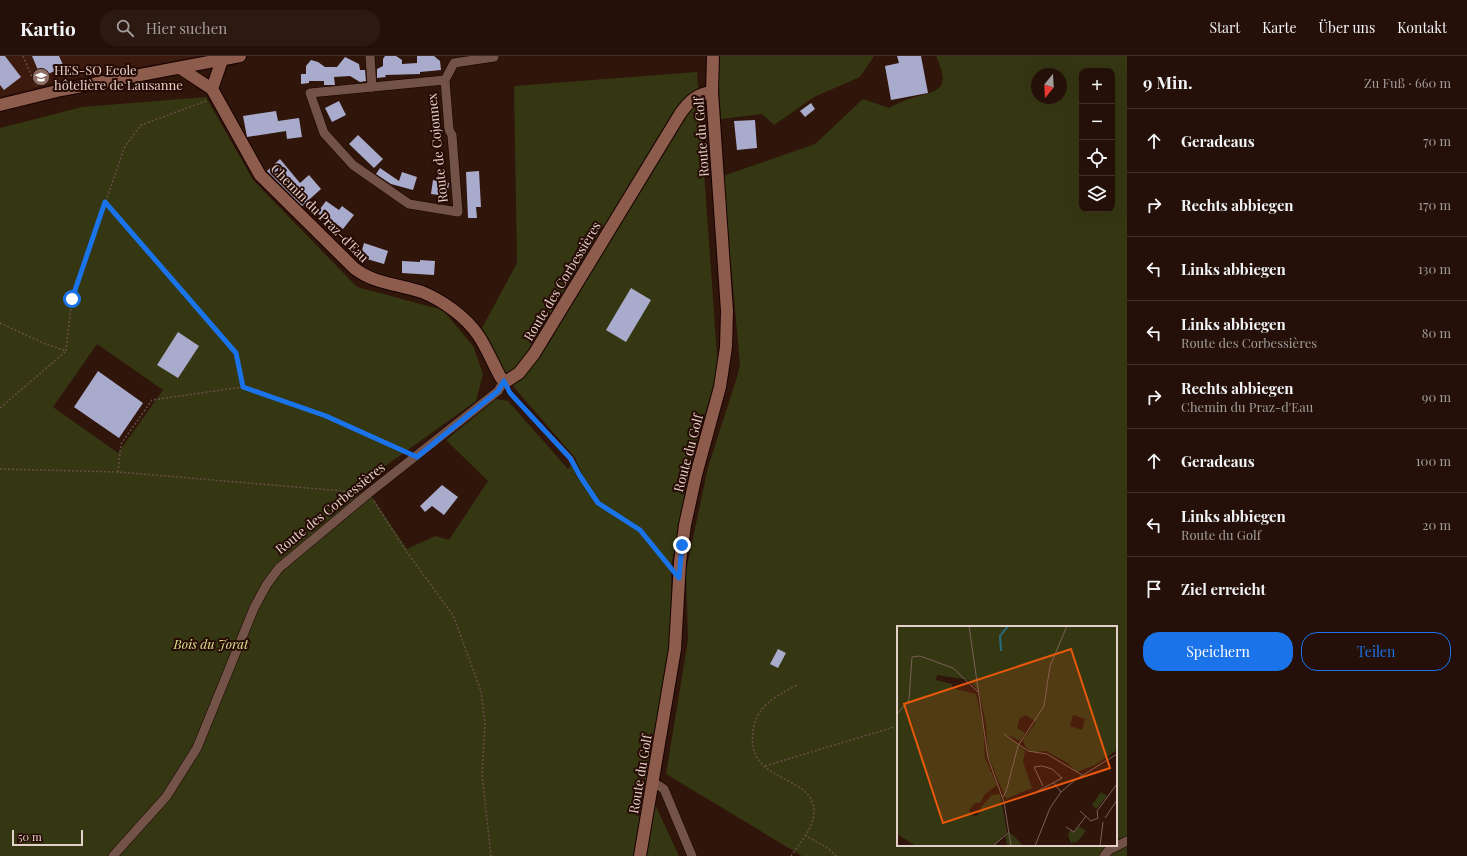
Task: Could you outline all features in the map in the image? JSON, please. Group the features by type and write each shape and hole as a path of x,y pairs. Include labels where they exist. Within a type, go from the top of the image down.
{"street":[{"path":"0,105 61,90 240,56"},
{"path":"370,56 372,87"},
{"name":"Route du Golf","path":"640,856 676,649 679,578 686,518 720,387 728,327 712,92 713,56"},
{"name":"Route de Cojonnex","path":"445,80 310,94 324,133 353,165 409,204 458,212 452,135 449,130 445,80 454,63 494,57"},
{"path":"215,93 222,60"},
{"name":"Chemin du Praz-d'Eau","path":"180,68 215,93 260,175 279,195 361,273 375,280 423,293 458,314 478,334 504,381"},
{"name":"Route des Corbessières","path":"113,856 166,797 196,748 254,608 267,584 279,568 369,493 417,457 498,391 504,381 514,378 534,354 688,102 698,95 712,92"},
{"path":"653,782 664,789 692,856"},
{"path":"1104,856 1109,850 1127,841"}],"lane":[{"name":"Chemin du Praz-d'Eau","path":"504,381 510,393 570,458 580,476"}],"path":[{"path":"23,56 36,86"},
{"path":"0,408 66,351 72,299 125,146 141,125 215,93"},
{"path":"105,202 236,353 243,387"},
{"path":"0,323 43,343 66,351"},
{"path":"118,472 121,444 152,400 243,387 326,416 417,457"},
{"path":"0,469 118,472 369,493 406,552 453,615 481,691 486,725 482,775 490,856"},
{"path":"580,476 598,503 640,530 679,578"},
{"path":"790,856 806,835 813,818 814,811 810,798 802,790 773,774 764,766 757,757 753,741 753,733 757,716 766,703 772,698 797,686"},
{"path":"764,766 894,727"},
{"path":"806,835 829,849 836,856"}],"shaded area":[{"name":"HES-SO Ecole hôtelière de Lausanne","path":"0,56 200,56 65,80 0,97"}],"green space":[{"path":"720,56 874,56 860,77 814,97 774,125 762,114 721,119 718,71"},
{"path":"936,56 1127,56 1127,856 802,856 666,774 688,640 686,571 708,467 740,364 723,176 815,144 863,99 889,108 904,101 932,92 938,89 942,84 943,78"},
{"name":"Bois du Jorat","path":"697,72 718,370 691,462 671,566 672,638 647,787 679,856 0,856 0,128 82,107 206,97 253,180 357,287 443,310 473,346 483,374 476,401 356,487 367,501 372,497 407,549 435,536 449,540 488,481 446,440 496,399 508,401 568,469 576,459 507,379 481,330 517,263 514,86","holes":["97,344 163,390 118,453 53,407"]}],"building":[{"path":"0,56 5,56 21,77 4,90 0,85"},
{"path":"32,56 59,56 64,67 41,77"},
{"path":"385,56 396,56 402,60 402,64 417,63 417,56 434,56 440,61 441,70 420,72 420,74 385,75 386,77 377,78 377,69 383,66 383,59"},
{"path":"897,56 921,56 928,93 891,100 885,66 899,63"},
{"path":"345,57 359,64 360,70 365,70 366,81 360,82 350,76 334,77 335,85 324,85 324,81 309,81 309,83 301,84 301,74 306,74 306,66 311,60 318,62 325,67 337,67"},
{"path":"339,101 346,115 332,122 325,108"},
{"path":"811,103 815,109 805,117 800,111"},
{"path":"276,111 278,121 299,118 302,137 287,139 286,131 247,137 243,116"},
{"path":"755,120 757,148 737,150 734,121"},
{"path":"358,135 383,159 374,168 349,144"},
{"path":"280,159 300,183 309,175 321,189 302,206 267,171"},
{"path":"380,168 399,181 402,172 417,177 413,190 391,184 376,174"},
{"path":"479,171 481,207 476,207 477,218 468,218 466,172"},
{"path":"433,180 449,183 447,196 431,194"},
{"path":"326,201 339,210 342,206 354,215 343,229 326,216 325,218 317,213"},
{"path":"364,243 388,251 384,264 360,257"},
{"path":"420,260 435,261 434,275 402,273 402,261 420,262"},
{"path":"631,288 651,300 626,342 606,330"},
{"path":"178,332 199,346 178,378 157,365"},
{"path":"98,371 143,403 119,438 74,407"},
{"path":"442,485 458,497 444,515 432,506 425,512 420,506"},
{"path":"778,649 786,653 778,668 770,664"}],"place":[{"name":"HES-SO Ecole hôtelière de Lausanne","path":"41,77"}],"route":[{"path":"72,299 105,202 236,353 243,387 326,416 417,457 498,391 504,381 510,393 570,458 598,503 640,530 670,564 679,578 682,545"}]}
